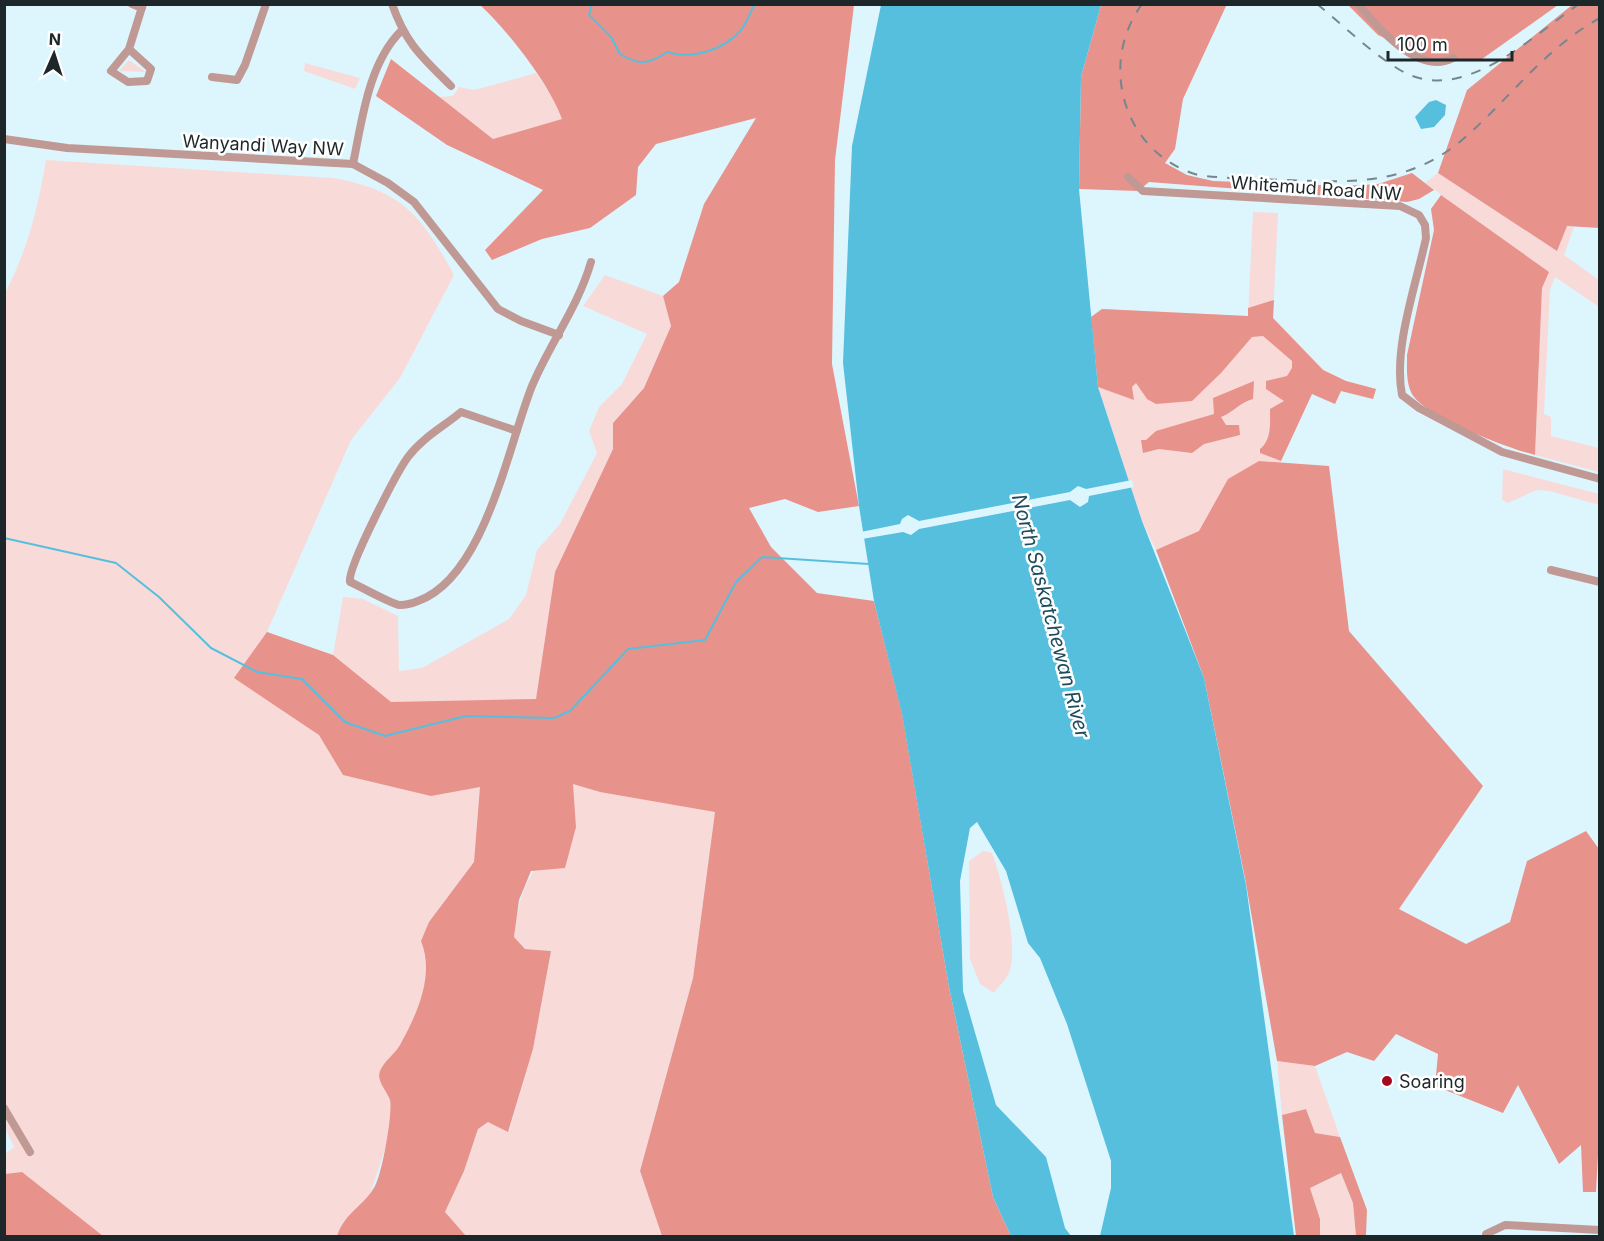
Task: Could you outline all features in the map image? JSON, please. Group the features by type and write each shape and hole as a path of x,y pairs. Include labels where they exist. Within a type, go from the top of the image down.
{"street":[{"path":"129,49 152,69 147,81 128,82 111,71 129,49 142,6 132,4"},
{"path":"212,77 237,80 245,65 266,4"},
{"path":"392,4 401,31 415,50 451,86"},
{"path":"1358,4 1381,31 1422,60 1440,63 1453,58"},
{"path":"353,164 377,71 390,43 401,31"},
{"name":"Wanyandi Way NW","path":"4,139 67,148 353,164 388,183 414,202 498,309 520,321 559,335"},
{"name":"Whitemud Road NW","path":"1128,177 1143,191 1400,206 1419,215 1425,225 1426,238 1401,352 1402,395 1410,403 1502,452 1599,479"},
{"path":"517,431 461,412 440,430 428,435 408,457 390,488 352,567 350,582 399,605 419,601 447,584 459,570 494,502 533,385 550,348 578,299 591,262"},
{"path":"1551,570 1599,582"},
{"path":"4,1108 30,1152"},
{"path":"1486,1235 1505,1225 1599,1230"}],"shaded area":[{"path":"1227,4 1183,99 1175,149 1165,163 1187,175 1213,181 1344,186 1378,184 1412,173 1434,190 1419,199 1407,202 1149,182 1138,191 1079,189 1081,77 1101,5"},
{"path":"480,5 854,5 835,160 832,364 859,506 818,512 785,499 749,508 771,547 817,593 874,601 902,713 949,987 993,1197 1011,1236 662,1236 640,1171 693,978 715,812 600,792 573,784 576,827 565,868 531,871 519,900 514,937 525,949 551,951 533,1049 508,1132 488,1122 478,1129 464,1171 445,1212 466,1236 337,1236 345,1221 371,1193 378,1179 391,1107 379,1078 380,1071 400,1045 418,1007 426,967 421,941 429,922 474,862 480,787 431,796 343,775 319,735 234,678 267,632 333,655 391,702 536,699 555,572 613,449 613,423 644,388 671,326 663,296 679,282 704,204 756,118 656,144 638,167 636,195 590,228 542,239 492,260 485,250 543,190 447,145 376,96 391,59 493,139 562,119 548,90 527,58"},
{"path":"1348,5 1558,5 1482,59 1455,61 1431,59 1378,35"},
{"path":"1572,5 1599,5 1599,228 1567,226 1557,251 1438,173 1467,90"},
{"path":"129,60 146,72 119,71"},
{"path":"305,63 360,78 355,89 304,71"},
{"path":"536,73 552,96 563,119 493,139 438,97 453,96 459,87 474,90"},
{"path":"46,160 333,178 357,183 393,198 420,222 431,237 454,275 400,378 351,440 267,632 333,655 343,597 363,599 398,616 399,671 422,668 509,619 526,595 537,550 560,524 597,453 589,431 599,407 622,384 647,334 583,306 605,275 663,296 671,326 644,388 613,423 613,449 555,572 536,699 356,1236 5,1236 5,1154 14,1147 5,1128 4,295 31,229"},
{"path":"1438,173 1556,250 1566,226 1574,227 1564,255 1599,280 1599,307 1555,277 1550,290 1544,414 1551,417 1551,436 1599,448 1599,472 1535,455 1542,288 1548,272 1425,183"},
{"path":"1441,195 1549,272 1542,288 1535,455 1467,430 1431,411 1411,392 1407,355 1434,230 1431,209"},
{"path":"1253,212 1278,213 1273,318 1324,370 1346,381 1376,389 1373,399 1341,391 1335,404 1312,394 1258,511 1156,550 1142,521 1098,387 1091,317 1102,309 1248,316"},
{"path":"1274,300 1273,318 1323,370 1346,381 1376,389 1373,399 1341,391 1335,404 1312,394 1281,461 1260,453 1260,449 1267,441 1270,409 1284,401 1266,389 1266,381 1287,376 1292,368 1292,361 1263,336 1252,337 1221,373 1192,401 1156,404 1147,399 1136,383 1132,387 1134,400 1098,387 1091,317 1102,309 1248,316 1248,308"},
{"path":"1254,381 1253,399 1221,417 1226,425 1239,425 1240,435 1204,444 1192,453 1159,449 1143,453 1141,440 1146,440 1156,431 1214,414 1213,398"},
{"path":"1259,461 1329,466 1349,631 1483,786 1399,909 1466,944 1510,922 1527,861 1586,831 1599,849 1600,1118 1596,1192 1583,1192 1581,1145 1559,1164 1518,1085 1503,1113 1435,1086 1438,1054 1396,1034 1374,1061 1347,1052 1315,1066 1277,1061 1245,878 1204,678 1156,550 1199,531 1228,479"},
{"path":"1503,469 1599,494 1599,505 1550,491 1537,490 1508,503 1502,500"},
{"path":"572,783 600,792 634,791 715,812 693,978 640,1171 662,1236 466,1236 445,1212 464,1171 478,1129 488,1122 509,1131 533,1049 551,951 525,949 514,937 517,916 521,899 532,874 549,853 576,827"},
{"path":"983,851 992,853 996,865 1008,911 1012,944 1009,973 994,993 980,984 970,959 969,861"},
{"path":"1277,1061 1315,1066 1340,1137 1315,1133 1306,1109 1282,1115"},
{"path":"1306,1109 1315,1133 1340,1137 1367,1210 1366,1236 1356,1236 1353,1203 1341,1173 1310,1188 1320,1219 1320,1236 1296,1236 1282,1115"},
{"path":"22,1172 103,1236 5,1236 5,1174"},
{"path":"1341,1173 1353,1203 1356,1236 1320,1236 1320,1219 1310,1188"}],"water":[{"name":"North Saskatchewan River","path":"881,5 1101,5 1081,77 1079,189 1098,387 1142,521 1204,678 1246,885 1294,1236 1100,1236 1111,1188 1111,1161 1067,1024 1040,958 1028,943 1006,871 977,822 970,828 960,881 963,991 996,1105 1046,1157 1065,1228 1071,1236 1011,1236 993,1197 949,987 902,714 874,601 859,506 843,363 852,146"},
{"path":"1436,100 1446,105 1445,115 1434,127 1421,129 1415,117 1429,102"}],"pier":[{"path":"1132,480 1134,487 1089,496 1088,502 1080,507 1070,500 919,529 911,535 903,532 862,539 861,532 900,524 902,519 908,515 919,521 1070,492 1078,486 1086,489"}],"waterway":[{"path":"592,4 589,15 611,37 620,54 638,62 655,59 667,52 687,55 717,48 741,30 755,4"},
{"path":"4,538 116,563 159,597 211,648 257,672 302,679 345,722 385,736 466,716 554,718 570,711 628,649 705,640 736,582 762,557 869,564"}],"railway":[{"path":"1142,4 1128,28 1122,54 1121,80 1126,105 1136,128 1152,148 1173,164 1198,175 1311,181 1383,177 1406,172 1427,163 1449,150 1470,133 1547,57 1600,18"},
{"path":"1317,4 1368,47 1400,70 1424,79 1448,80 1471,74 1495,63 1579,4"}],"place":[{"name":"Soaring","path":"1387,1081"}]}
